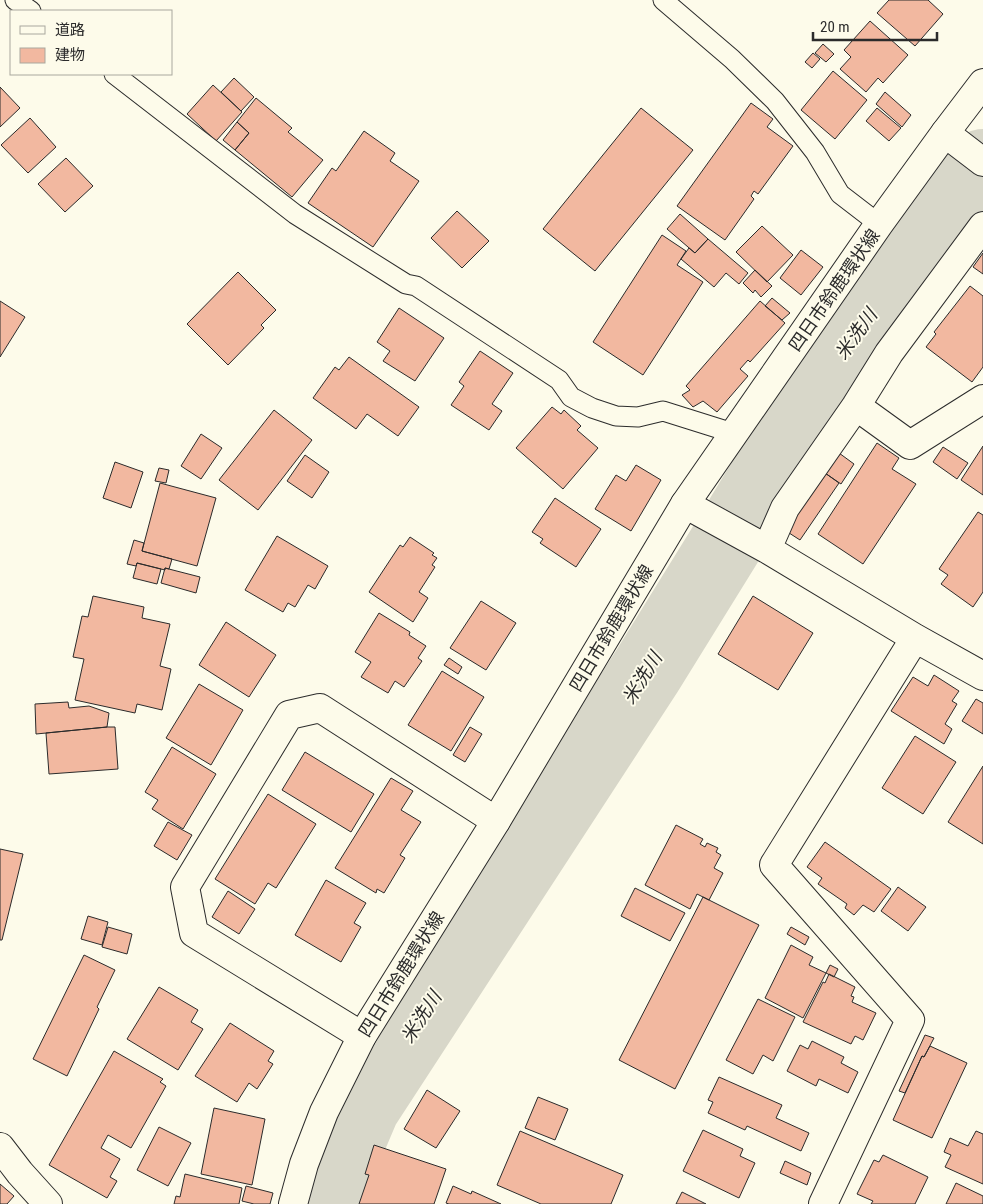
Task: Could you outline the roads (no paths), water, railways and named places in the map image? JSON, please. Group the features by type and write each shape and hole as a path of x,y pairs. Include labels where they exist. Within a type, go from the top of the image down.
{"street":[{"name":"四日市鈴鹿環状線","path":"293,1204 304,1164 324,1112 362,1036 693,508 733,434 880,224 949,136 983,83"},
{"path":"949,136 983,162"},
{"path":"764,548 785,508 856,406 889,353 983,226"},
{"path":"856,406 910,445 983,399"},
{"path":"693,508 983,676"},
{"path":"823,1204 910,1020 774,865 915,638"},
{"path":"362,1036 194,933 185,886 290,715 320,708 496,821"},
{"path":"0,1148 48,1204"}],"lane":[{"path":"15,0 30,10"},
{"path":"663,0 732,59 775,100 815,152 840,194 880,224"},
{"path":"115,75 295,214 406,284 416,286 559,380 572,397 592,408 616,416 638,416 663,411 733,434"}],"waterway":[{"name":"米洗川","path":"328,1204 335,1173 363,1107 647,671 841,353 983,166"}]}
